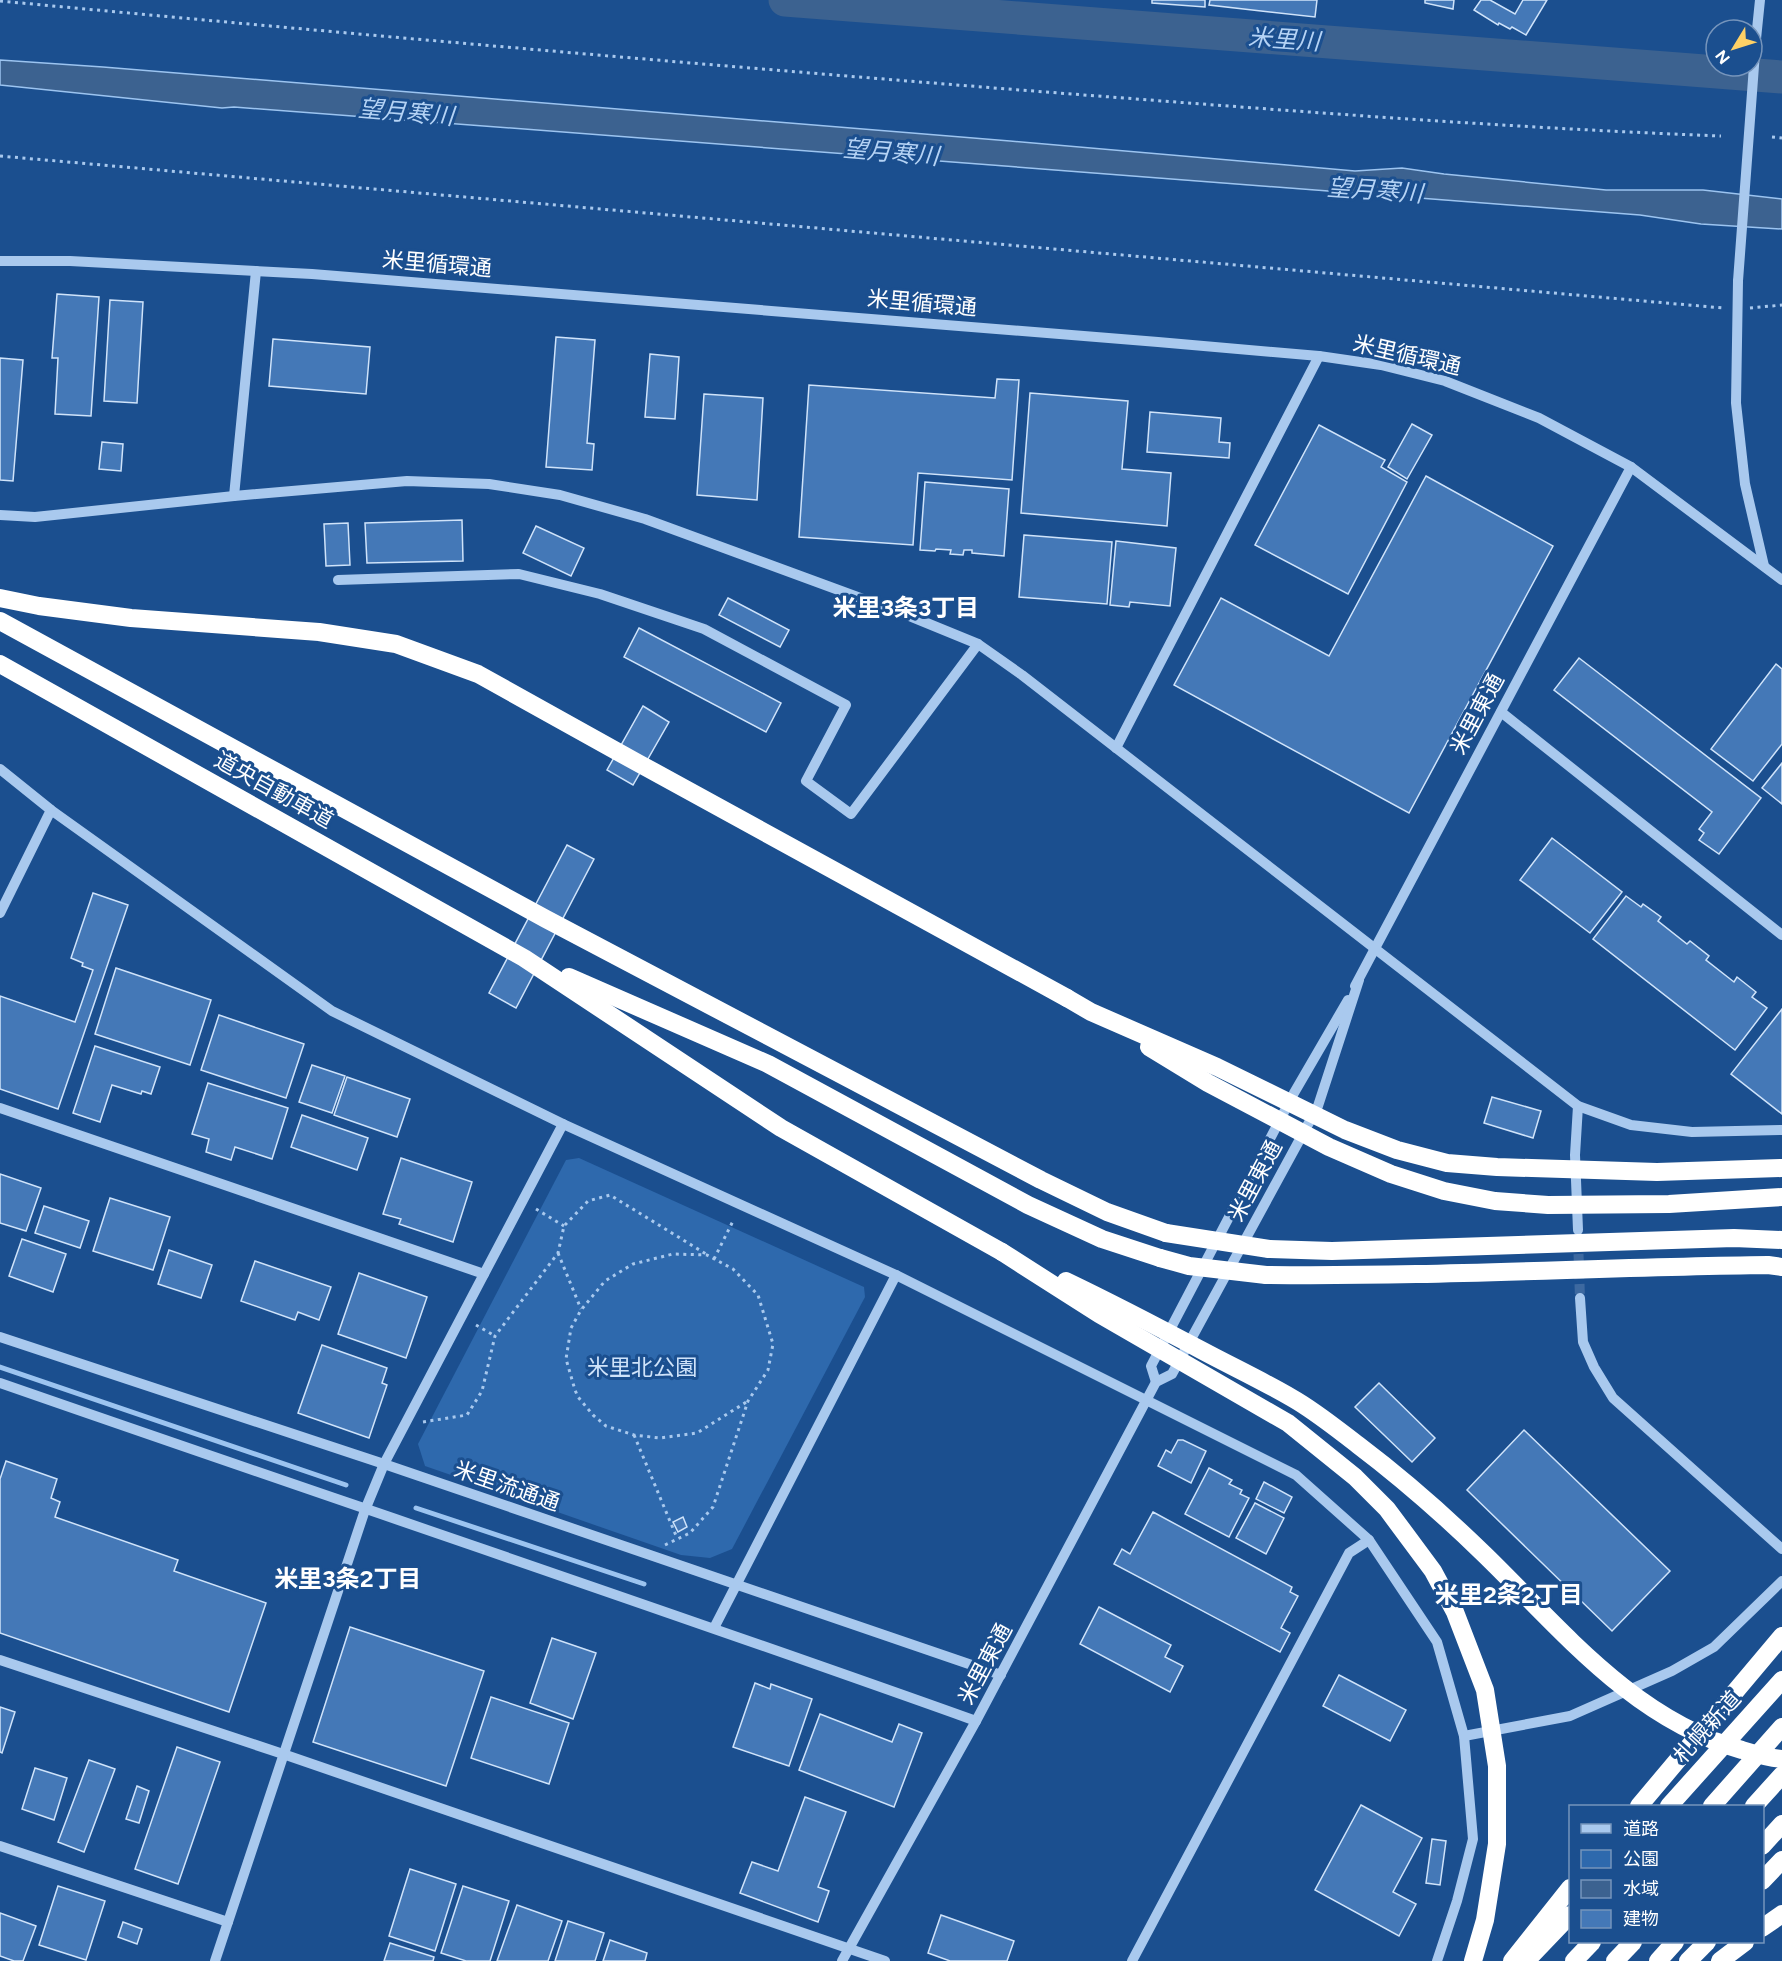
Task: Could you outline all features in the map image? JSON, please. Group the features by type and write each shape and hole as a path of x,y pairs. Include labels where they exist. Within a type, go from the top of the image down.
{"highway":[{"path":"0,598 39,606 131,618 319,632 385,642 478,674 1067,998 1208,1083 1329,1147 1391,1174 1444,1191 1495,1201 1548,1205 1669,1204 1782,1197"},
{"path":"0,621 546,919 1041,1180 1107,1212 1166,1233 1269,1249 1332,1251 1734,1238 1782,1240"},
{"name":"道央自動車道","path":"0,664 524,958"},
{"path":"524,958 782,1128 937,1217 1002,1252 1112,1303 1293,1399 1358,1444 1420,1494 1485,1554 1572,1643 1617,1683 1667,1718 1708,1738 1731,1747 1782,1759"},
{"path":"524,958 768,1064 1028,1205 1102,1239 1189,1266 1266,1275 1354,1276 1651,1266 1768,1265 1782,1267"},
{"path":"1091,1012 1217,1067 1345,1130 1397,1150 1447,1163 1497,1167 1657,1172 1782,1168"},
{"path":"1002,1252 1098,1314 1288,1423 1355,1477 1387,1509 1433,1571 1455,1612 1485,1689 1497,1766 1497,1844 1485,1920 1473,1961"},
{"path":"1640,1805 1782,1636"},
{"name":"札幌新道","path":"1670,1805 1782,1680"},
{"path":"1713,1805 1782,1727"},
{"path":"1755,1805 1782,1775"},
{"path":"1764,1844 1782,1824"},
{"path":"1764,1879 1782,1860"},
{"path":"1512,1961 1569,1889"},
{"path":"1764,1927 1782,1914"},
{"path":"1526,1961 1569,1916"},
{"path":"1574,1961 1590,1943"},
{"path":"1615,1961 1631,1943"},
{"path":"1658,1961 1673,1943"},
{"path":"1688,1961 1705,1943"},
{"path":"1720,1961 1742,1943"}],"street":[{"path":"1760,0 1738,281 1736,403 1745,484 1764,566"},
{"name":"米里循環通","path":"0,261 70,261 324,275 1319,356 1381,365 1445,381 1539,418 1631,467 1782,580"},
{"path":"234,496 256,271"},
{"path":"1116,748 1319,356"},
{"name":"米里東通","path":"1156,1382 1151,1366 1294,1093 1359,980 1631,467"},
{"path":"0,516 35,517 407,481 489,484 561,495 645,519 912,617 978,644 1022,675 1578,1106 1631,1125 1692,1132 1782,1130"},
{"path":"338,580 519,574 600,594 704,629 846,705 806,781 851,814 978,644"},
{"path":"1501,712 1782,935"},
{"path":"0,769 51,810 332,1011 563,1124 896,1275 1296,1474 1369,1539 1437,1642 1464,1736 1473,1839 1457,1901 1437,1961"},
{"path":"0,913 51,810"},
{"name":"米里東通","path":"842,1961 1001,1675 1156,1382 1172,1374 1318,1106 1359,980"},
{"path":"1578,1106 1575,1155 1578,1230"},
{"path":"0,1108 484,1274"},
{"path":"215,1961 365,1510 384,1464 563,1124"},
{"path":"714,1628 896,1275"},
{"path":"1580,1298 1583,1342 1594,1367 1613,1398 1782,1549"},
{"name":"米里流通通","path":"0,1337 384,1464 1001,1675"},
{"path":"0,1383 714,1628 976,1721"},
{"path":"1132,1961 1349,1552 1369,1539"},
{"path":"1464,1736 1570,1716 1672,1671 1714,1647 1782,1581"},
{"path":"0,1660 283,1754 885,1961"},
{"path":"0,1846 228,1922"}],"path":[{"path":"0,1 414,40 910,81 1540,128 1721,136"},
{"path":"1772,137 1782,138"},
{"path":"0,156 1737,309 1782,305"},
{"path":"423,1422 467,1415 482,1391 495,1336 558,1253 564,1226 588,1201 610,1195 733,1269 758,1295 773,1344 768,1370 748,1401 713,1507 690,1533 665,1545"},
{"path":"536,1209 564,1226"},
{"path":"714,1259 734,1219"},
{"path":"558,1253 581,1310"},
{"path":"707,1255 673,1254 633,1264 604,1281 581,1310 571,1328 566,1359 578,1397 593,1415 606,1426 634,1435 660,1438 697,1433 748,1401"},
{"path":"476,1325 495,1336"},
{"path":"634,1435 676,1538"}],"green space":[{"name":"米里北公園","path":"579,1158 864,1287 865,1297 732,1549 710,1558 681,1555 425,1466 418,1444 566,1160"}],"water":[{"name":"望月寒川","path":"0,60 1355,171 1402,168 1606,190 1703,190 1782,199 1782,229 1701,224 1640,215 234,107 222,108 0,85"}],"building":[{"path":"1152,0 1205,0 1205,7 1152,3"},
{"path":"1210,0 1317,0 1315,17 1209,5"},
{"path":"1425,0 1454,0 1453,9 1425,3"},
{"path":"1481,0 1490,0 1515,14 1523,0 1547,0 1526,35 1512,27 1510,29 1499,23 1498,25 1474,10"},
{"path":"57,294 99,297 91,416 55,414 58,358 52,358"},
{"path":"110,300 143,302 137,403 104,401"},
{"path":"556,337 595,340 587,443 594,444 592,470 546,467"},
{"path":"273,339 370,347 366,394 269,386"},
{"path":"650,354 679,357 675,419 645,417"},
{"path":"0,358 23,360 13,481 0,480"},
{"path":"997,379 1019,380 1012,480 918,473 913,545 799,537 809,385 995,398"},
{"path":"1030,393 1128,401 1122,469 1171,473 1167,526 1021,513"},
{"path":"704,394 763,398 757,500 697,495"},
{"path":"1150,412 1221,418 1219,442 1230,443 1229,458 1147,452"},
{"path":"1412,424 1432,435 1407,479 1388,467"},
{"path":"1319,425 1385,460 1381,467 1407,482 1348,594 1255,545"},
{"path":"102,442 123,444 121,471 99,469"},
{"path":"1426,476 1553,546 1409,813 1174,685 1221,598 1329,656"},
{"path":"925,482 1009,489 1004,556 972,553 972,550 964,550 963,555 950,554 951,550 920,550"},
{"path":"462,520 463,561 367,563 365,523"},
{"path":"348,523 350,565 326,566 324,524"},
{"path":"536,526 584,548 571,576 523,553"},
{"path":"1024,535 1112,542 1107,604 1019,597"},
{"path":"1116,541 1176,548 1170,606 1130,602 1129,607 1110,605"},
{"path":"728,598 789,630 780,647 719,615"},
{"path":"639,628 781,703 766,732 624,657"},
{"path":"1579,658 1761,798 1719,854 1699,840 1704,833 1699,829 1712,812 1554,690"},
{"path":"1776,664 1782,669 1782,744 1753,781 1711,749"},
{"path":"643,706 669,722 633,785 607,770"},
{"path":"1782,763 1782,804 1762,788"},
{"path":"1552,838 1622,892 1590,933 1520,880"},
{"path":"567,845 594,859 516,1008 489,993"},
{"path":"93,893 128,905 58,1109 0,1089 0,996 75,1022 93,970 71,958"},
{"path":"1626,896 1641,907 1643,904 1661,917 1658,921 1687,944 1690,941 1709,956 1706,960 1734,982 1737,977 1756,992 1752,997 1767,1008 1735,1050 1593,939"},
{"path":"116,968 211,1000 190,1065 95,1034"},
{"path":"1782,1009 1782,1114 1731,1074"},
{"path":"219,1015 304,1044 286,1098 201,1070"},
{"path":"95,1046 160,1067 151,1094 142,1091 141,1094 112,1085 100,1122 73,1113"},
{"path":"312,1065 345,1076 332,1113 299,1102"},
{"path":"347,1077 410,1099 397,1137 334,1115"},
{"path":"208,1083 288,1108 272,1159 235,1147 231,1160 206,1152 209,1139 192,1134"},
{"path":"1492,1097 1541,1111 1533,1138 1484,1123"},
{"path":"302,1115 368,1138 357,1170 291,1147"},
{"path":"401,1158 472,1182 453,1242 399,1224 401,1219 383,1214"},
{"path":"0,1174 41,1188 26,1231 0,1223"},
{"path":"110,1198 170,1217 153,1270 93,1251"},
{"path":"44,1206 89,1221 80,1248 35,1233"},
{"path":"22,1239 66,1254 53,1292 9,1276"},
{"path":"169,1250 212,1265 201,1298 158,1284"},
{"path":"255,1261 331,1287 319,1320 298,1312 295,1320 241,1301"},
{"path":"359,1273 427,1297 406,1358 338,1334"},
{"path":"322,1345 387,1368 382,1383 387,1385 369,1438 298,1413"},
{"path":"1379,1383 1435,1438 1412,1462 1355,1407"},
{"path":"1524,1430 1670,1571 1612,1631 1467,1490"},
{"path":"1178,1440 1183,1440 1206,1451 1191,1483 1158,1466 1166,1450 1171,1453"},
{"path":"6,1461 57,1479 51,1498 60,1502 55,1517 178,1560 174,1571 266,1603 229,1712 0,1633 0,1479"},
{"path":"1209,1468 1232,1480 1229,1484 1242,1490 1240,1494 1249,1498 1229,1537 1185,1514"},
{"path":"1264,1482 1292,1497 1284,1513 1256,1499"},
{"path":"1255,1503 1284,1518 1266,1554 1236,1538"},
{"path":"1153,1512 1292,1587 1290,1592 1298,1596 1281,1628 1290,1633 1280,1652 1114,1564 1122,1549 1130,1554"},
{"path":"683,1517 687,1527 678,1532 673,1522"},
{"path":"1099,1607 1171,1645 1165,1657 1183,1666 1170,1692 1080,1644"},
{"path":"350,1627 484,1671 446,1786 313,1742"},
{"path":"552,1638 596,1653 573,1719 530,1703"},
{"path":"1339,1675 1406,1710 1390,1741 1323,1706"},
{"path":"755,1683 770,1689 771,1684 812,1699 789,1766 733,1747"},
{"path":"491,1697 569,1723 549,1784 471,1758"},
{"path":"0,1707 15,1712 2,1753 0,1752"},
{"path":"820,1714 892,1742 899,1724 922,1733 894,1807 799,1770"},
{"path":"177,1747 220,1762 178,1884 135,1869"},
{"path":"89,1760 115,1769 84,1852 58,1842"},
{"path":"35,1768 67,1778 54,1820 22,1809"},
{"path":"137,1786 149,1791 139,1823 126,1819"},
{"path":"805,1797 846,1812 818,1887 829,1891 818,1922 740,1893 752,1862 778,1871"},
{"path":"1361,1805 1422,1838 1393,1892 1416,1904 1399,1936 1315,1890"},
{"path":"1432,1839 1446,1841 1440,1885 1426,1883"},
{"path":"410,1869 456,1884 435,1951 389,1936"},
{"path":"58,1886 105,1901 86,1960 39,1945"},
{"path":"463,1886 509,1901 490,1961 466,1961 441,1953"},
{"path":"517,1905 562,1921 548,1961 497,1961"},
{"path":"0,1913 36,1926 23,1961 14,1961 0,1956"},
{"path":"941,1915 1014,1941 1007,1961 950,1961 928,1953"},
{"path":"568,1921 604,1933 595,1961 555,1961"},
{"path":"123,1922 142,1929 137,1944 118,1937"},
{"path":"610,1940 647,1953 645,1961 603,1961"},
{"path":"390,1943 434,1957 433,1961 384,1961"}],"waterway":[{"name":"米里川","path":"785,0 1782,77"},
{"path":"0,1367 346,1485"},
{"path":"416,1508 644,1584"}],"tunnel":[{"path":"1578,1239 1580,1298"}],"district":[{"name":"米里3条3丁目","path":"906,607"},
{"name":"米里3条2丁目","path":"348,1578"},
{"name":"米里2条2丁目","path":"1509,1594"}]}
